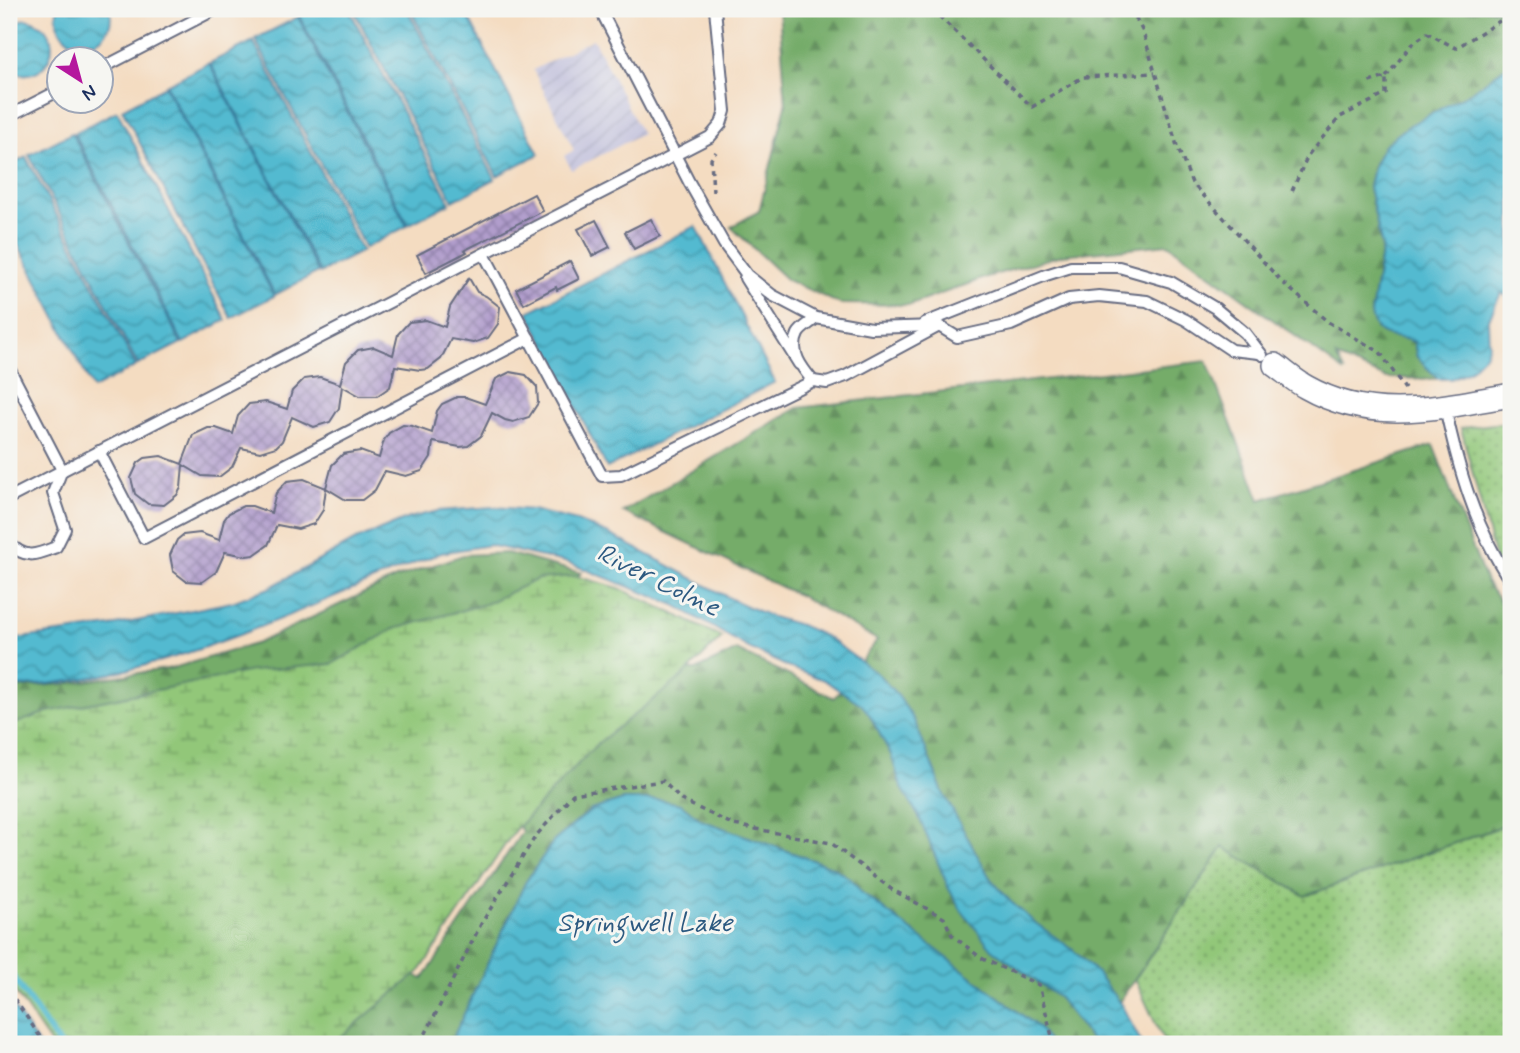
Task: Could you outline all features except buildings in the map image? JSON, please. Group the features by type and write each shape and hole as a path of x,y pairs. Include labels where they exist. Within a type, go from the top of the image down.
{"street":[{"path":"1267,359 1305,387 1359,408 1378,411 1445,407 1511,395"}],"lane":[{"path":"116,61 216,9"},
{"path":"600,9 689,182 799,364 813,381"},
{"path":"9,499 710,137 721,124 725,111 715,9"},
{"path":"9,116 46,97"},
{"path":"484,254 602,477 621,475 813,381 827,383 846,376 939,326"},
{"path":"735,261 747,275 772,295 816,318 871,328 939,326 957,337 1011,325 1069,299 1099,296 1147,300 1186,320 1231,350 1267,359"},
{"path":"919,326 1071,267 1119,267 1171,282 1215,308 1245,332 1267,359"},
{"path":"799,364 795,349 799,333 816,318"},
{"path":"99,451 144,538 529,338"},
{"path":"9,368 62,470 53,493 65,529 56,547 34,555 18,552 9,543"},
{"path":"1445,407 1469,496 1495,559 1511,582"}],"path":[{"path":"932,9 1032,107 1083,76 1155,73"},
{"path":"1131,9 1143,32 1177,146 1192,183 1281,281 1328,322 1380,352 1420,409"},
{"path":"1366,83 1386,77 1412,44 1427,33 1456,48 1511,14"},
{"path":"1292,191 1308,155 1340,117 1387,94 1386,77"},
{"path":"716,200 712,191 711,159 717,151"},
{"path":"423,1044 425,1035 481,925 535,837 573,794 663,781 681,800 734,825 831,843 891,889 944,918 952,935 981,958 1039,985 1054,1044"},
{"path":"9,991 45,1044"}],"shaded area":[{"path":"593,39 642,134 572,170 564,156 574,150 533,70"}],"green space":[{"path":"779,9 1511,9 1511,63 1374,164 1369,186 1382,247 1371,314 1414,342 1417,357 1438,379 1386,378 1336,357 1345,372 1168,244 1062,255 987,277 911,305 840,304 787,280 731,227 759,211 786,105"},
{"path":"1207,361 1260,500 1433,445 1486,582 1511,617 1511,823 1305,896 1223,847 1091,1044 267,1044 311,914 423,979 522,832 491,768 640,668 696,670 737,650 834,698 877,640 800,596 623,512 797,408"},
{"path":"1511,422 1511,579 1495,559 1461,428"},
{"path":"507,553 581,573 564,589 487,618 9,769 9,688 64,684 173,668 258,643 396,578 463,555"},
{"path":"575,576 619,588 722,637 682,677 597,744 515,830 420,971 332,1044 51,1044 9,983 9,726 47,712 252,671 332,664 394,629 485,604 538,579"},
{"path":"1511,823 1511,1044 1165,1044 1135,979 1223,847 1305,896"}],"water":[{"path":"57,9 110,9 110,24 105,35 96,42 74,42 64,36 58,25"},
{"path":"312,9 349,9 450,203 408,225 299,16"},
{"path":"353,9 407,9 495,179 453,201"},
{"path":"410,9 464,9 539,154 497,176"},
{"path":"298,17 407,226 365,248 255,39"},
{"path":"26,19 40,25 49,34 52,45 46,46 44,66 35,72 23,74 9,70 9,24"},
{"path":"253,41 362,251 320,273 210,63"},
{"path":"209,63 318,272 275,295 166,85"},
{"path":"1511,63 1511,314 1507,296 1501,293 1488,321 1489,344 1485,355 1469,371 1451,379 1438,379 1417,357 1414,342 1381,333 1373,323 1371,314 1382,247 1369,187 1374,164 1384,145 1410,125 1470,93"},
{"path":"165,86 274,296 231,318 122,109"},
{"path":"116,112 226,320 183,343 74,133 107,116 116,116"},
{"path":"72,133 181,343 138,365 29,155"},
{"path":"26,157 136,366 93,389 9,227 9,166"},
{"path":"696,226 775,382 607,468 528,312"},
{"name":"River Colne","path":"494,507 533,510 577,521 609,534 737,602 827,637 879,675 899,697 914,720 944,795 990,878 1010,901 1072,949 1096,972 1122,1006 1142,1044 1094,1044 1059,998 992,949 961,910 949,889 919,817 901,786 891,755 861,704 824,680 788,667 747,647 675,605 569,563 489,545 441,553 283,618 178,656 123,671 67,681 9,687 9,637 21,638 111,626 232,602 269,588 354,541 409,518 438,511"},
{"name":"Springwell Lake","path":"623,800 661,800 681,804 701,820 832,867 851,879 861,892 1039,1028 1050,1044 450,1044 525,883 553,842 591,810"},
{"path":"9,1000 38,1044 9,1044"}],"waterway":[{"path":"9,971 59,1044"}]}
